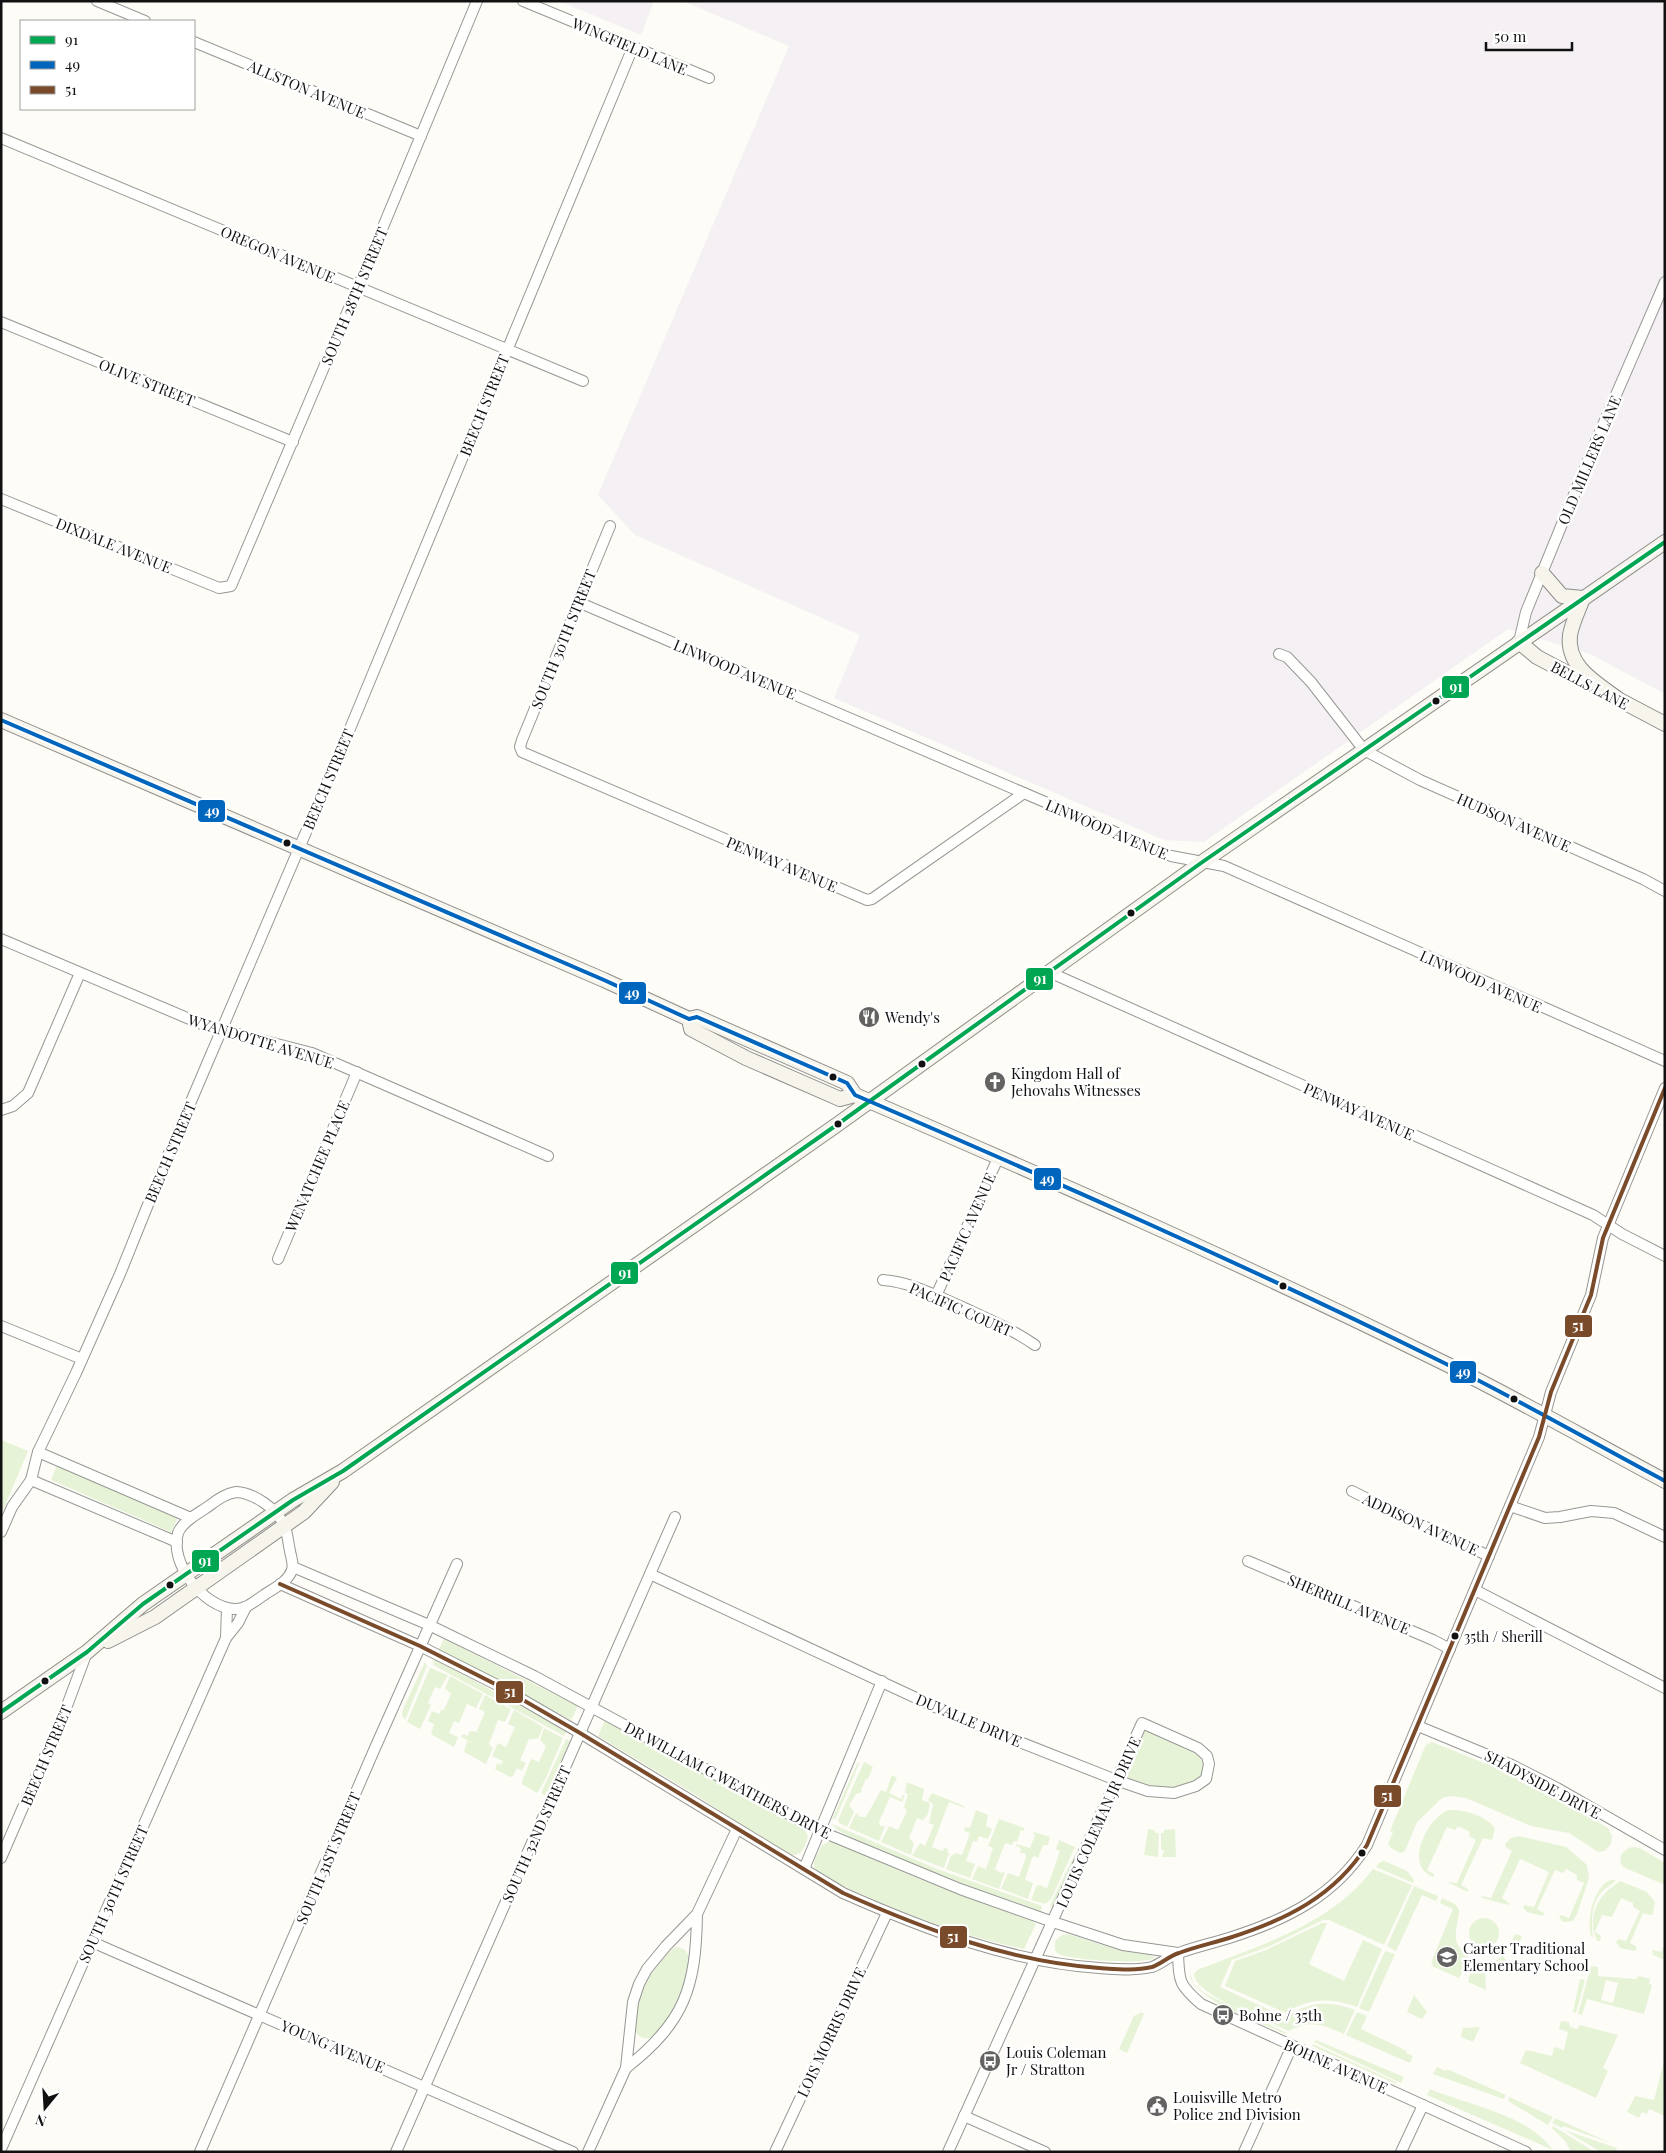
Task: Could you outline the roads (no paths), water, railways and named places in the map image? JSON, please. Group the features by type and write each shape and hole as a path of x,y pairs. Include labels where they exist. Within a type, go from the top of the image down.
{"main road":[{"path":"1,1712 88,1652 144,1604 274,1512 343,1471 870,1101 1201,863 1665,542"},
{"path":"1542,573 1562,596 1582,598"},
{"path":"1582,598 1570,635 1572,653 1581,670 1618,699"},
{"name":"BELLS LANE","path":"1519,642 1537,657 1665,724"},
{"path":"1,720 604,980 689,1019 697,1017 847,1083 855,1095 1101,1201 1283,1285 1436,1359 1665,1481"},
{"path":"88,1652 156,1617 304,1512 343,1471"}],"street":[{"path":"97,1 143,20"},
{"name":"SOUTH 28TH STREET","path":"227,588 231,586 293,442 477,1"},
{"name":"WINGFIELD LANE","path":"524,1 709,78"},
{"name":"ALLSTON AVENUE","path":"195,42 421,136"},
{"name":"BEECH STREET","path":"1,1532 12,1507 31,1480 38,1452 120,1274 166,1160 356,715 633,47"},
{"name":"OREGON AVENUE","path":"1,138 583,381"},
{"name":"OLD MILLERS LANE","path":"1519,642 1526,612 1596,441 1665,282"},
{"name":"OLIVE STREET","path":"1,322 293,442"},
{"name":"DIXDALE AVENUE","path":"1,499 193,578 219,588 227,588"},
{"name":"SOUTH 30TH STREET","path":"522,752 520,747 522,740 610,526"},
{"name":"LINWOOD AVENUE","path":"578,602 1171,856 1224,866 1665,1061"},
{"path":"1279,654 1287,657 1311,682 1364,750"},
{"name":"HUDSON AVENUE","path":"1364,750 1420,780 1643,879 1665,891"},
{"name":"PENWAY AVENUE","path":"522,752 868,900 1024,793"},
{"name":"WYANDOTTE AVENUE","path":"1,939 206,1026 295,1048 357,1072 548,1156"},
{"name":"PENWAY AVENUE","path":"1049,972 1593,1215 1665,1256"},
{"path":"1,1110 13,1106 28,1093 80,973"},
{"name":"WENATCHEE PLACE","path":"278,1259 357,1072"},
{"name":"DR WILLIAM G WEATHERS DRIVE","path":"280,1584 420,1646 499,1686 843,1893 887,1913 961,1940 1036,1959 1080,1967 1124,1970 1153,1967 1178,1953 1247,1932 1281,1918 1311,1902 1334,1885 1356,1864 1367,1846 1539,1437 1544,1416 1565,1356 1591,1295 1603,1238 1665,1088"},
{"name":"PACIFIC AVENUE","path":"936,1296 998,1158"},
{"name":"PACIFIC COURT","path":"883,1280 914,1286 1008,1328 1036,1346"},
{"path":"1,1326 82,1359"},
{"path":"38,1452 191,1518"},
{"path":"31,1480 177,1542"},
{"name":"ADDISON AVENUE","path":"1352,1491 1489,1556"},
{"path":"236,1492 254,1496 274,1512 284,1526 294,1567 289,1577 246,1607 227,1608 204,1596 196,1588 182,1566 177,1542 181,1528 191,1518 228,1493 236,1492"},
{"path":"1510,1506 1545,1518 1591,1511 1614,1513 1665,1537"},
{"name":"SOUTH 32ND STREET","path":"396,2152 675,1517"},
{"name":"SHERRILL AVENUE","path":"1248,1561 1433,1640 1450,1650"},
{"name":"SOUTH 31ST STREET","path":"200,2152 457,1564"},
{"name":"DR WILLIAM G WEATHERS DRIVE","path":"294,1567 429,1625 592,1707 820,1831 960,1889 1053,1922 1123,1945 1178,1953"},
{"name":"DUVALLE DRIVE","path":"650,1574 959,1718 1116,1780 1148,1791 1174,1793 1196,1786 1206,1778 1209,1764 1207,1756 1198,1748 1142,1723"},
{"path":"1475,1590 1665,1688"},
{"name":"SOUTH 30TH STREET","path":"1,2149 226,1638 238,1623 246,1607"},
{"name":"SOUTH 30TH STREET","path":"226,1638 227,1608"},
{"name":"BEECH STREET","path":"1,1858 88,1652"},
{"path":"804,1869 882,1681"},
{"name":"LOUIS COLEMAN JR DRIVE","path":"1036,1959 1142,1723"},
{"name":"SHADYSIDE DRIVE","path":"1418,1726 1512,1765 1557,1788 1665,1850"},
{"path":"588,2152 626,2068 633,2002 639,1984 654,1961 697,1914 737,1829"},
{"name":"LOIS MORRIS DRIVE","path":"774,2152 887,1913"},
{"path":"626,2068 660,2039 683,2004 695,1966 697,1914"},
{"name":"YOUNG AVENUE","path":"92,1942 573,2152"},
{"name":"BOHNE AVENUE","path":"1178,1953 1180,1983 1201,2004 1522,2151"},
{"path":"948,2152 1036,1959"},
{"path":"1244,2152 1292,2046"},
{"path":"1401,2152 1423,2105"},
{"path":"964,2116 1045,2152"}],"place":[{"name":"Wendy's","path":"869,1017"},
{"name":"Kingdom Hall of Jehovahs Witnesses","path":"995,1082"},
{"name":"35th / Sherill","path":"1455,1636"},
{"name":"Carter Traditional Elementary School","path":"1447,1957"},
{"name":"Bohne / 35th","path":"1223,2015"},
{"name":"Louis Coleman Jr / Stratton","path":"990,2061"},
{"name":"Louisville Metro Police 2nd Division","path":"1157,2106"}]}
